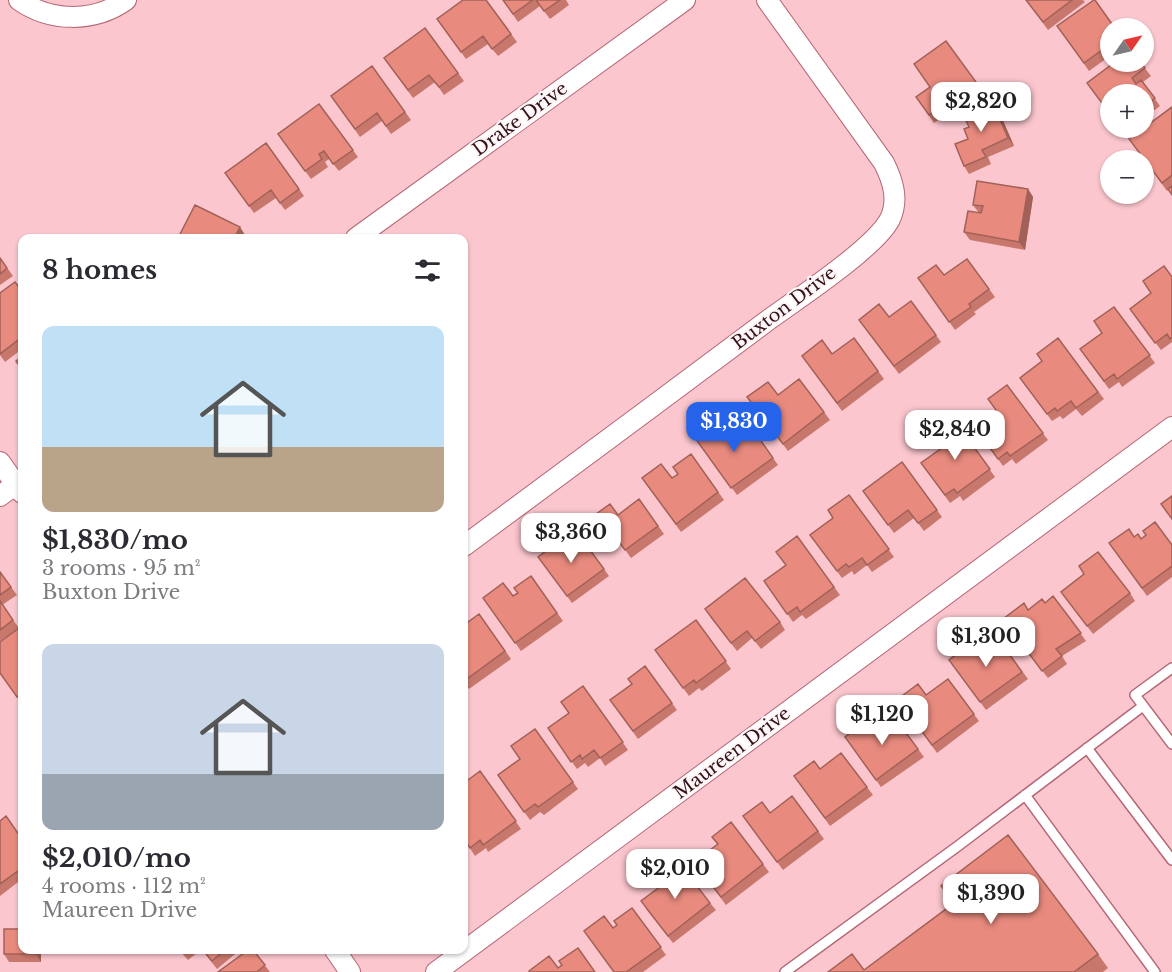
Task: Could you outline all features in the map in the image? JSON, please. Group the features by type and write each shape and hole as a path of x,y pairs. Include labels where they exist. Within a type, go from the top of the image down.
{"street":[{"path":"19,0 43,14 72,18 101,12 126,0"},
{"name":"Drake Drive","path":"362,234 685,0"},
{"name":"Buxton Drive","path":"468,543 870,243 890,218 895,201 892,180 884,163 767,0"},
{"name":"Maureen Drive","path":"468,948 1172,427"},
{"path":"0,462 18,488"},
{"path":"0,496 18,489"},
{"path":"338,954 350,972"},
{"name":"Maureen Drive","path":"436,972 460,954"}],"lane":[{"path":"1172,668 1135,695 1172,744"},
{"path":"785,972 1143,706"},
{"path":"1087,748 1172,860"},
{"path":"1025,795 1155,972"}],"building":[{"path":"463,0 486,0 511,34 492,49 483,36 461,52 437,19"},
{"path":"503,0 533,0 513,14"},
{"path":"536,0 560,0 544,11"},
{"path":"1026,0 1072,0 1043,22"},
{"path":"1094,0 1108,18 1100,18 1100,51 1084,63 1057,26"},
{"path":"425,28 458,73 439,87 429,75 408,90 384,58"},
{"path":"946,41 976,82 929,115 916,97 930,87 914,64"},
{"path":"372,66 405,112 386,126 377,113 355,129 331,96"},
{"path":"1102,72 1140,72 1132,78 1136,84 1100,84 1100,101 1087,83"},
{"path":"992,101 1008,138 982,150 986,157 964,166 955,144 968,139 964,129 969,127 963,114"},
{"path":"319,104 353,150 333,164 324,151 319,154 322,159 305,171 278,134"},
{"path":"1172,107 1172,175 1162,183 1154,172 1154,150 1137,150 1129,139 1154,138 1154,120"},
{"path":"266,143 299,189 280,203 271,190 249,206 225,173"},
{"path":"977,181 1028,189 1019,242 964,232 968,211 981,213 983,206 973,205"},
{"path":"195,205 240,227 236,234 180,234"},
{"path":"0,258 7,268 0,274"},
{"path":"967,259 989,289 969,304 971,307 949,322 918,278 936,265 944,275"},
{"path":"1164,266 1172,277 1172,337 1170,339 1167,334 1155,343 1130,309 1151,293 1143,281"},
{"path":"15,282 18,286 18,340 0,354 0,293"},
{"path":"911,301 936,335 894,366 859,320 879,304 889,317"},
{"path":"1114,307 1150,355 1117,379 1114,374 1104,381 1080,349 1102,333 1094,321"},
{"path":"854,338 878,371 837,403 802,356 822,340 832,354"},
{"path":"1058,338 1098,392 1076,408 1071,401 1057,411 1055,408 1047,414 1020,378 1042,361 1037,354"},
{"path":"799,379 824,412 783,444 747,397 768,382 778,395"},
{"path":"1007,385 1043,433 1010,456 1007,452 998,459 974,426 996,410 988,399"},
{"path":"955,421 990,469 957,493 954,489 945,495 921,463 943,447 935,436"},
{"path":"715,423 728,441 750,425 773,458 731,488 695,438"},
{"path":"691,454 718,492 676,524 642,478 661,464 672,478 678,474 673,467"},
{"path":"902,462 937,510 918,523 908,510 888,525 863,491"},
{"path":"849,495 889,549 867,565 862,558 849,567 846,564 837,571 810,535 833,518 828,510"},
{"path":"1172,496 1172,519 1161,504"},
{"path":"639,499 658,526 625,550 612,532 606,537 592,517 610,504 618,515"},
{"path":"1155,522 1172,545 1172,566 1142,588 1109,543 1129,529 1134,537 1138,534 1141,539 1146,535 1143,531"},
{"path":"566,536 573,546 582,539 604,569 567,596 538,557"},
{"path":"797,536 834,587 800,612 797,607 787,614 764,581 786,565 776,552"},
{"path":"1098,552 1130,593 1087,626 1061,592 1084,574 1079,566"},
{"path":"0,572 11,587 0,595"},
{"path":"531,576 557,613 515,643 483,598 503,583 513,596 518,593 514,588"},
{"path":"745,578 780,622 755,641 747,631 731,643 705,609"},
{"path":"1053,596 1081,633 1056,649 1062,656 1042,671 1003,619 1024,603 1028,610 1042,599 1045,603"},
{"path":"0,601 13,620 0,630"},
{"path":"479,614 505,651 468,678 468,622"},
{"path":"696,620 726,661 696,683 694,680 683,688 655,650"},
{"path":"18,629 17,697 0,673 0,642"},
{"path":"997,637 1022,672 980,702 949,660 969,645 975,653"},
{"path":"645,666 672,703 633,731 610,700 632,684 628,679"},
{"path":"948,679 974,714 932,745 898,699 918,684 926,695"},
{"path":"583,686 623,742 600,758 594,750 582,759 580,755 571,762 548,728 569,713 561,702"},
{"path":"892,714 918,749 876,780 845,737 865,722 871,730"},
{"path":"535,729 573,782 538,807 535,804 524,812 498,775 520,759 511,746"},
{"path":"841,753 867,787 825,818 794,776 814,761 820,769"},
{"path":"480,771 516,821 483,845 480,840 470,848 468,845 468,780"},
{"path":"792,796 818,831 777,862 743,816 762,802 770,813"},
{"path":"6,816 18,833 18,871 0,884 0,821"},
{"path":"731,822 763,864 721,897 694,862 718,844 712,837"},
{"path":"1008,835 1098,954 1074,972 828,972 852,954 864,970 954,903 941,886"},
{"path":"678,861 710,903 668,936 641,901 665,883 659,876"},
{"path":"632,908 661,947 626,972 614,972 584,931 604,916 613,928 617,925 614,921"},
{"path":"4,929 18,929 18,954 4,954"},
{"path":"578,948 595,972 529,971 549,956 558,968 562,965 559,961"},
{"path":"206,954 220,954 212,961"},
{"path":"243,954 256,954 265,965 257,972 218,972"}]}
